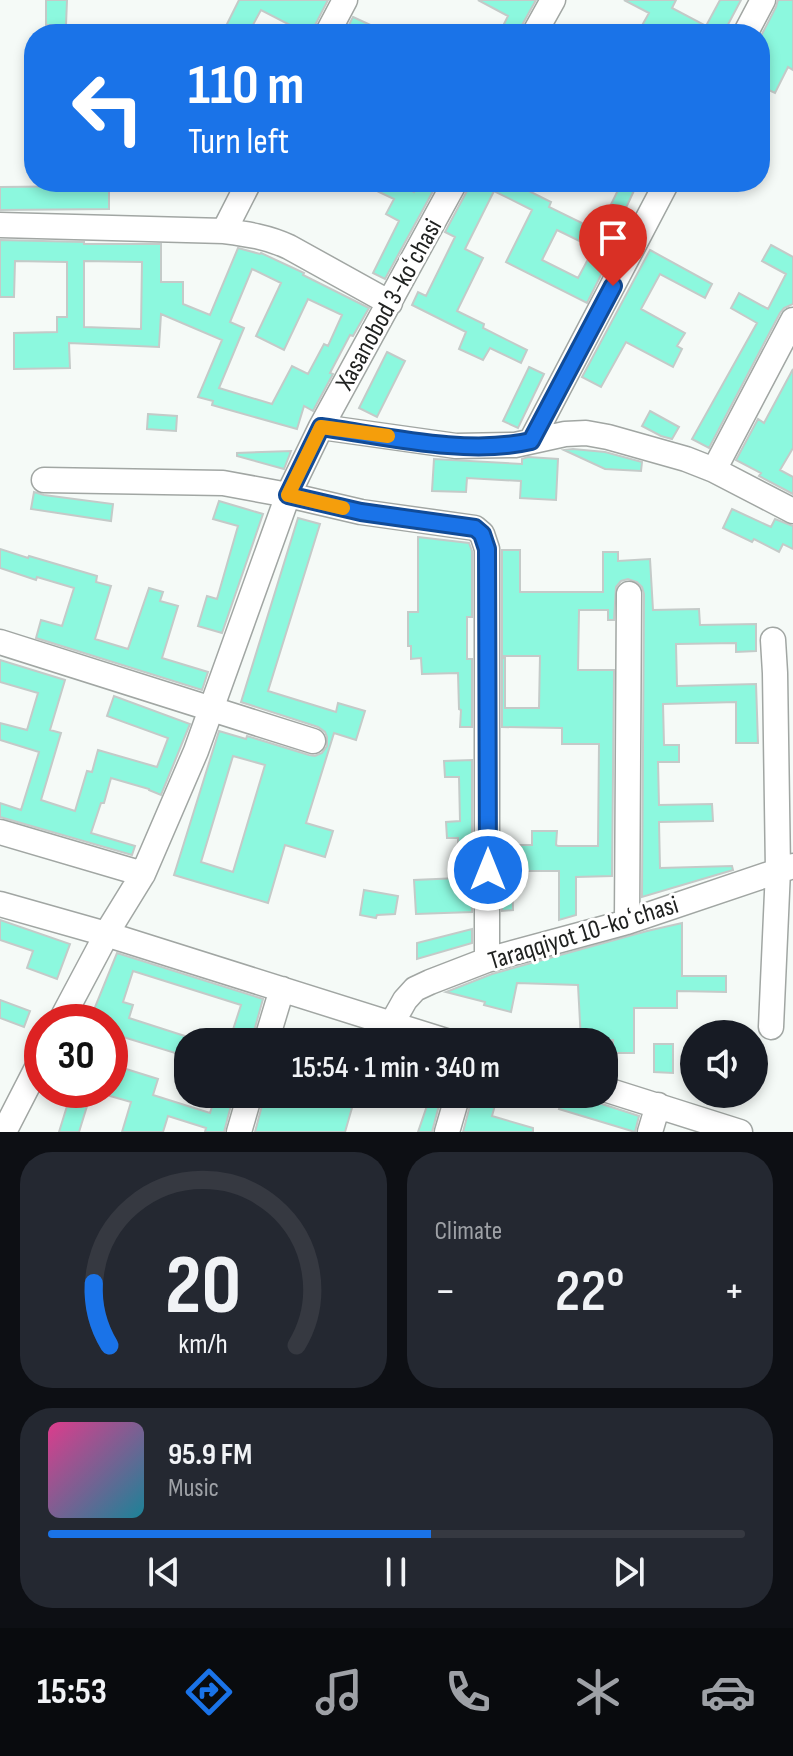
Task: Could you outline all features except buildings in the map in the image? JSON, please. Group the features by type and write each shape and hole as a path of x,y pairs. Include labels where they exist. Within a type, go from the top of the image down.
{"street":[{"path":"332,24 345,0"},
{"path":"540,24 553,0"},
{"path":"750,24 763,0"},
{"path":"224,231 244,192"},
{"name":"Xasanobod 3-koʻchasi","path":"69,1004 106,934 143,874 196,751 288,495 321,427 450,192"},
{"path":"531,441 662,192"},
{"path":"0,225 249,234 276,241 390,303"},
{"path":"714,470 793,320"},
{"path":"321,427 456,446 515,445 565,434 586,433 686,459 793,511"},
{"path":"44,480 223,483 361,512 475,528 482,534 485,541 487,611 487,960"},
{"path":"627,922 629,594"},
{"path":"771,1027 785,868 773,640"},
{"path":"0,642 313,741"},
{"path":"0,832 143,874"},
{"name":"Taraqqiyot 10-koʻchasi","path":"394,1025 405,1000 415,989 487,960 627,922 785,868"},
{"path":"0,904 106,934 404,1028"},
{"path":"270,1028 282,989"},
{"path":"4,1132 24,1093"},
{"path":"618,1093 740,1132"},
{"path":"650,1132 658,1105"},
{"path":"239,1132 246,1108"},
{"path":"447,1132 454,1108"}],"slow traffic":[{"path":"343,508 288,495 321,427 388,436"}],"route":[{"path":"488,870 487,549 482,534 475,528 361,512 288,495 321,427 456,446 515,445 531,441 613,286"}]}
